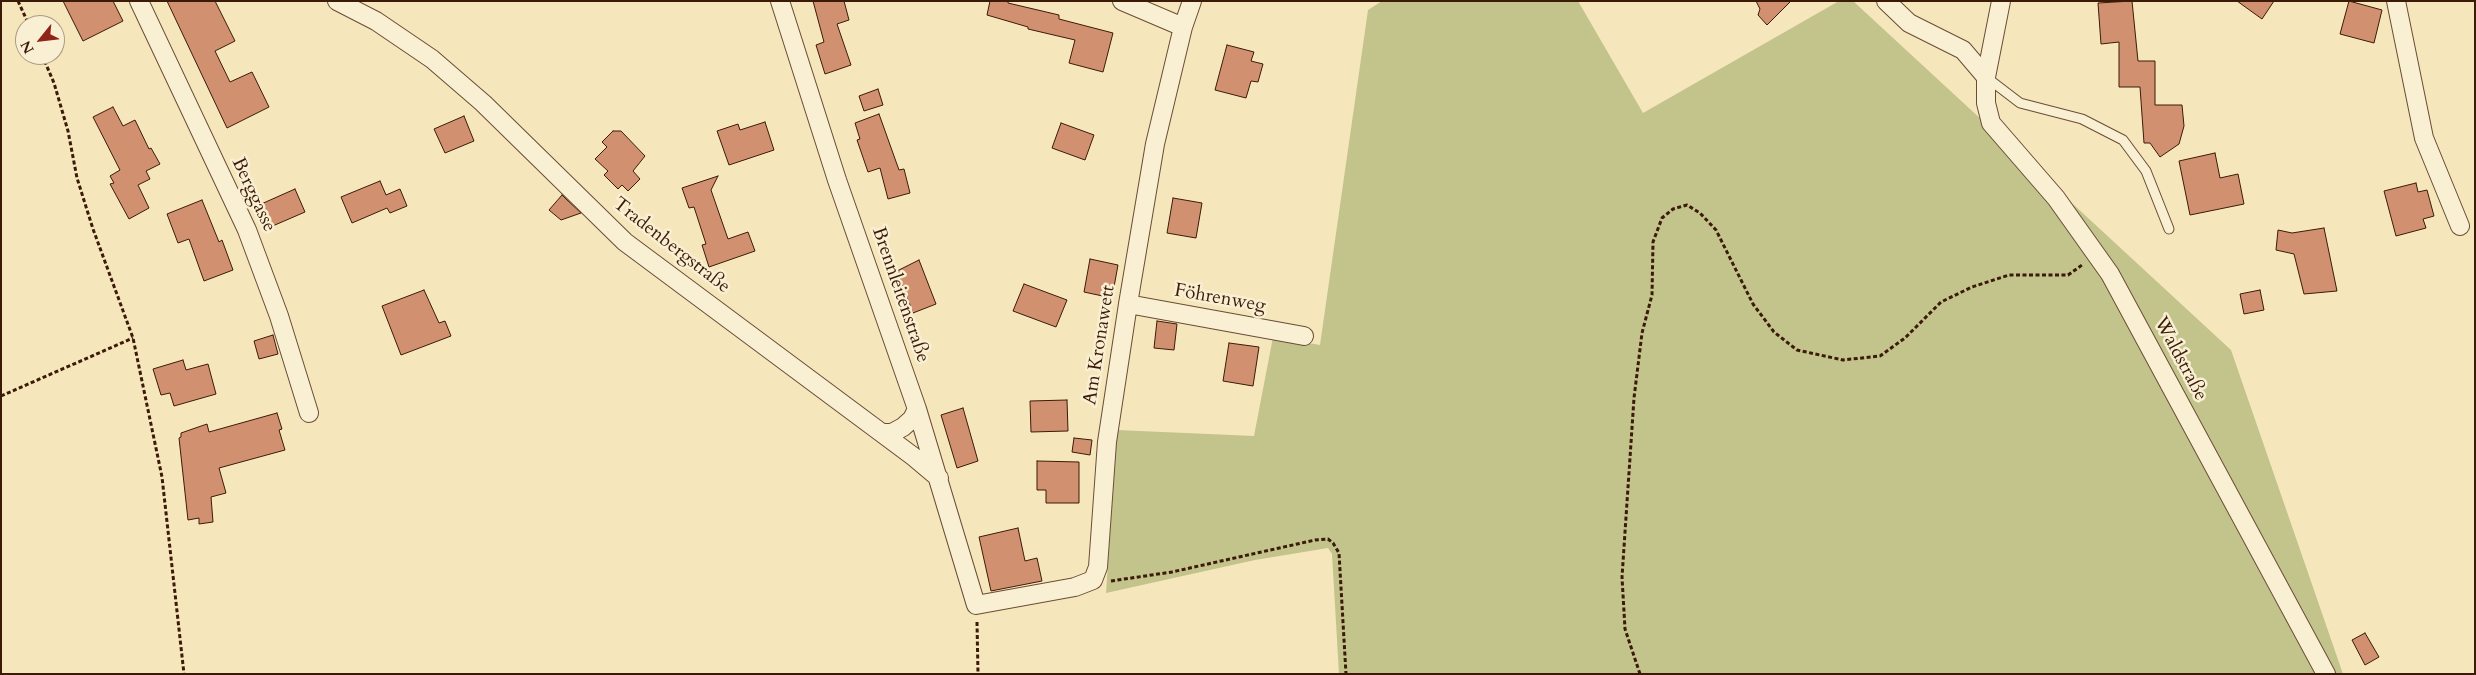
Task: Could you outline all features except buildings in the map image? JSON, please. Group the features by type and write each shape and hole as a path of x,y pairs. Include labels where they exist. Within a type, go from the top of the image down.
{"street":[{"name":"Berggasse","path":"139,1 253,246 282,324 309,413"},
{"name":"Tradenbergstraße","path":"337,1 376,20 432,59 483,103 625,242 883,434 940,479"},
{"name":"Brennleitenstraße","path":"780,1 850,216 940,479 976,605"},
{"path":"1122,1 1183,26"},
{"name":"Am Kronawett","path":"1093,580 1098,567 1107,442 1155,144 1183,26 1192,1"},
{"path":"1886,1 1909,23 1963,50 1986,77"},
{"name":"Waldstraße","path":"2001,1 1986,77 1986,103 1991,123 2056,198 2110,274 2326,674"},
{"path":"2396,1 2424,138 2460,226"},
{"name":"Föhrenweg","path":"1128,304 1304,336"},
{"path":"883,434 892,433 903,428 912,419 917,409"},
{"path":"976,605 1075,587 1093,580"}],"lane":[{"path":"1986,77 2020,103 2082,118 2123,140 2146,171 2169,229"}],"path":[{"path":"18,1 24,15"},
{"path":"46,65 54,83 65,121 77,178 93,229 133,338 162,477 184,674"},
{"path":"1640,674 1625,629 1622,578 1634,398 1642,333 1652,295 1653,242 1662,218 1673,209 1687,206 1700,213 1716,230 1753,304 1774,332 1797,350 1843,360 1880,356 1905,338 1942,302 1972,287 2009,275 2068,275 2097,255"},
{"path":"1,396 133,338"},
{"path":"1093,580 1109,581 1172,572 1315,540 1328,539 1339,553 1346,674"},
{"path":"976,605 978,674"}],"green space":[{"path":"1382,1 1578,1 1643,113 1839,1 1853,1 2231,350 2343,674 1339,674 1332,554 1328,548 1255,560 1106,593 1117,430 1254,436 1273,337 1320,345 1368,10"}]}
